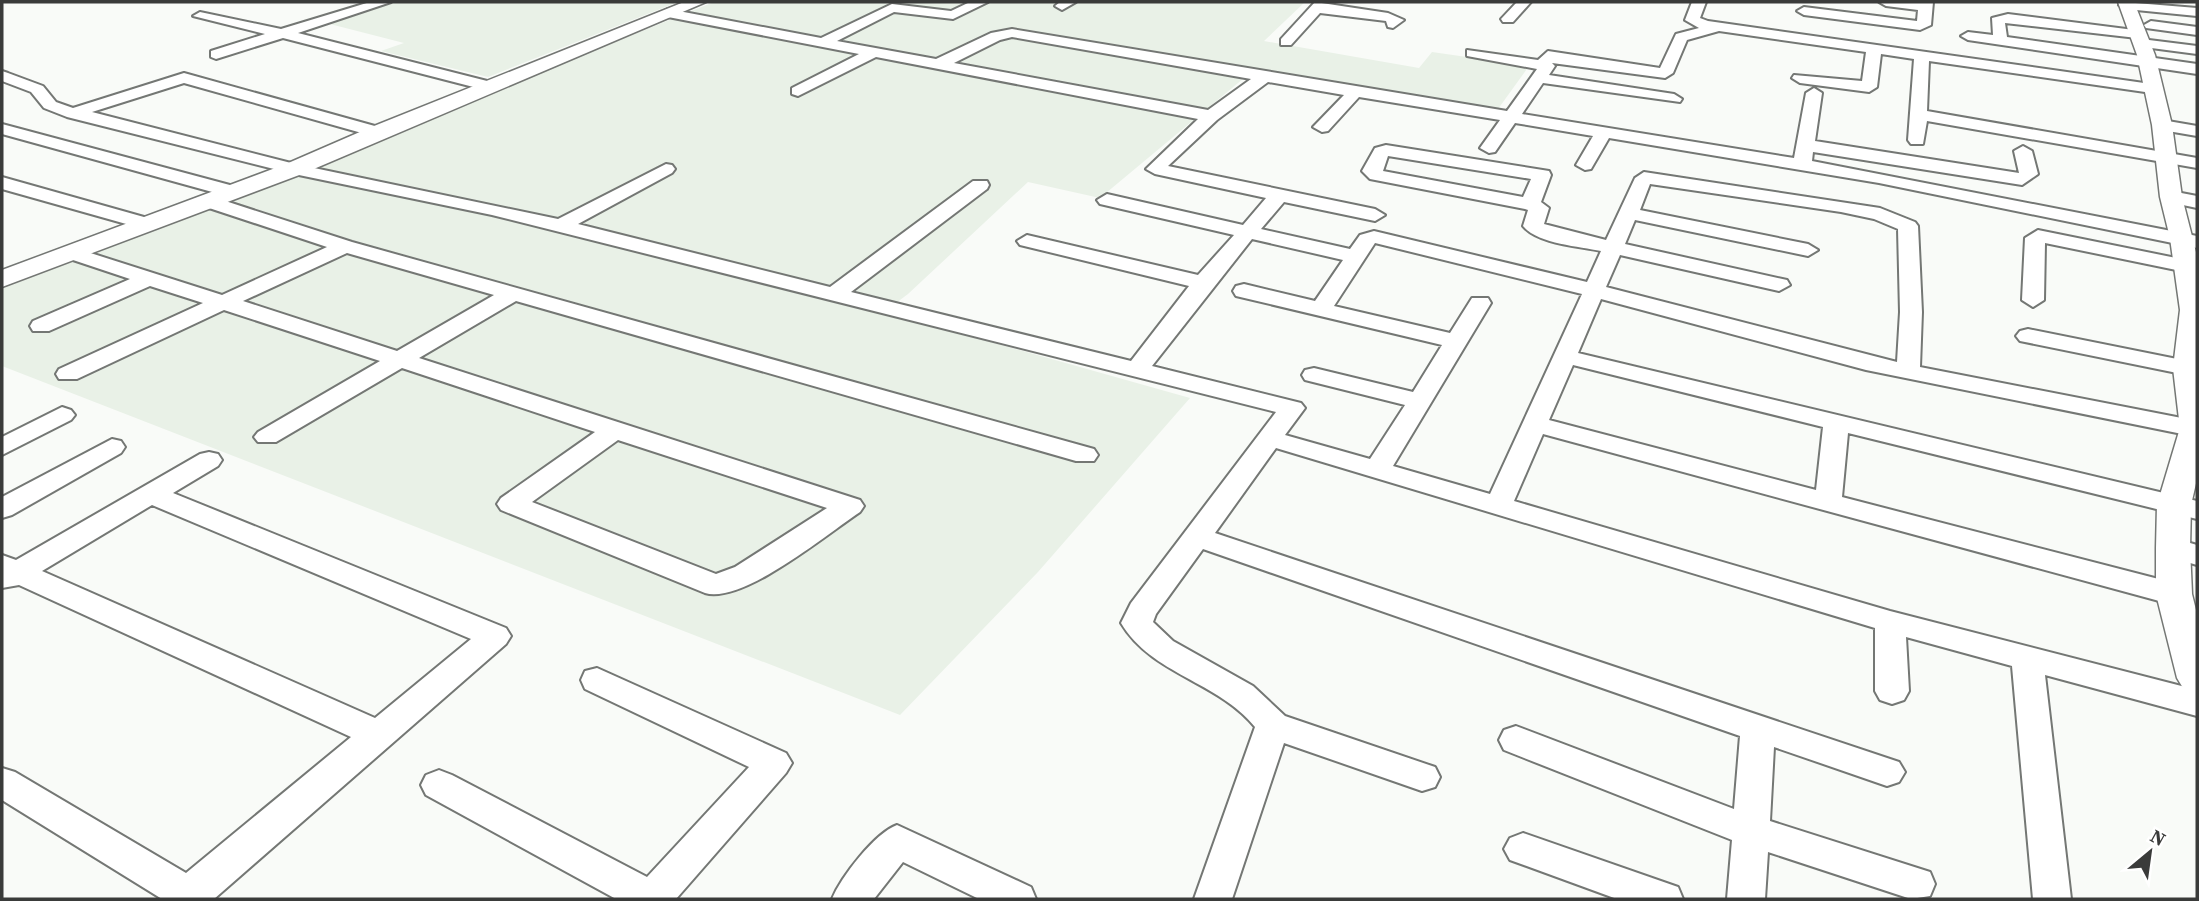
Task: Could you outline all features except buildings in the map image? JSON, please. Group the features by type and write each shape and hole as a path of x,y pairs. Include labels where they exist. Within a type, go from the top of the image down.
{"street":[{"path":"216,54 383,2"},
{"path":"6,274 71,253 144,223 294,169 376,132 698,2"},
{"path":"823,42 891,8 953,15 981,2"},
{"path":"1508,19 1524,2"},
{"path":"1681,2 1699,3 1692,20 1717,27 1922,56 2135,32 2197,12"},
{"path":"1804,10 1831,8 1924,25 1925,4 1886,2"},
{"path":"2177,2 2197,4"},
{"path":"1286,43 1319,5 1388,16 1397,20 1393,24"},
{"path":"1830,43 1831,8"},
{"path":"668,13 1211,116"},
{"path":"200,16 282,33 489,86"},
{"path":"2001,41 1997,21 2008,18 2135,32 2197,50"},
{"path":"1489,148 1541,71 1548,56 1665,73 1681,37 1717,27"},
{"path":"1968,36 2001,41 2135,32 2197,31"},
{"path":"2135,32 2197,69"},
{"path":"2135,32 2162,125 2165,158 2184,199 2195,311 2191,362 2196,429 2185,508 2185,552 2175,594 2194,663"},
{"path":"939,65 996,36 1012,33 1355,92 1409,107 1510,117 1880,177 2188,249"},
{"path":"1800,78 1870,87 1874,49"},
{"path":"798,91 874,52"},
{"path":"1472,53 1541,71 1674,99"},
{"path":"1917,140 1922,56"},
{"path":"2,76 37,89 50,105 73,113 294,169 561,226 1292,408 1137,623 1142,634 1161,647 1253,700 1273,725 1422,777"},
{"path":"1265,77 1211,116 1155,169 1375,215"},
{"path":"73,113 184,78 376,132"},
{"path":"1322,127 1355,92"},
{"path":"1802,164 1814,93"},
{"path":"1920,116 2197,163"},
{"path":"2162,125 2197,131"},
{"path":"4,131 234,192"},
{"path":"1585,165 1604,132"},
{"path":"1805,145 2021,179 2029,174 2023,151"},
{"path":"1530,204 1542,175 1386,150 1381,152 1371,171 1377,175 1530,204 1539,208 1532,222 1535,229 1779,285"},
{"path":"561,226 666,169"},
{"path":"1498,506 1644,178 1661,178 1840,206 1880,214 1908,226 1911,312 1908,372"},
{"path":"2,183 144,223"},
{"path":"834,294 980,185"},
{"path":"1137,369 1203,283 1280,194"},
{"path":"1107,200 1355,256"},
{"path":"207,201 345,246 1085,455"},
{"path":"1628,213 1808,250"},
{"path":"2033,300 2035,238 2038,236 2188,249"},
{"path":"1321,309 1367,239 1374,237 1594,290 1908,372 2196,429"},
{"path":"1027,241 1203,283"},
{"path":"68,374 345,246"},
{"path":"71,253 850,506 746,575 716,586 511,504 615,430"},
{"path":"41,326 150,278"},
{"path":"1244,291 1454,341"},
{"path":"267,437 512,294"},
{"path":"1377,470 1454,341 1480,303"},
{"path":"2028,337 2191,362"},
{"path":"1563,356 2185,508"},
{"path":"1314,375 1418,401"},
{"path":"2,447 62,415"},
{"path":"1828,502 1836,423"},
{"path":"1534,425 2175,594"},
{"path":"1269,438 1890,621 2197,703"},
{"path":"2,509 112,447"},
{"path":"7,573 209,460"},
{"path":"2,782 189,898 495,636 150,494"},
{"path":"1197,537 1887,772"},
{"path":"7,573 379,735"},
{"path":"1890,621 1892,691"},
{"path":"2027,659 2052,899"},
{"path":"439,785 652,899 774,763 597,680"},
{"path":"1213,899 1273,725"},
{"path":"1746,899 1758,728"},
{"path":"1516,740 1751,831 1916,884"},
{"path":"851,899 897,842 1017,899"},
{"path":"1523,849 1664,899"}],"shaded area":[{"path":"383,2 678,2 488,77 381,51 404,43 322,22"},
{"path":"714,2 1305,2 1264,41 1419,68 1432,52 1529,66 1498,109 1250,73 1100,198 1028,182 908,294 884,312 1190,398 1038,572 900,715 2,366 2,289"}]}
